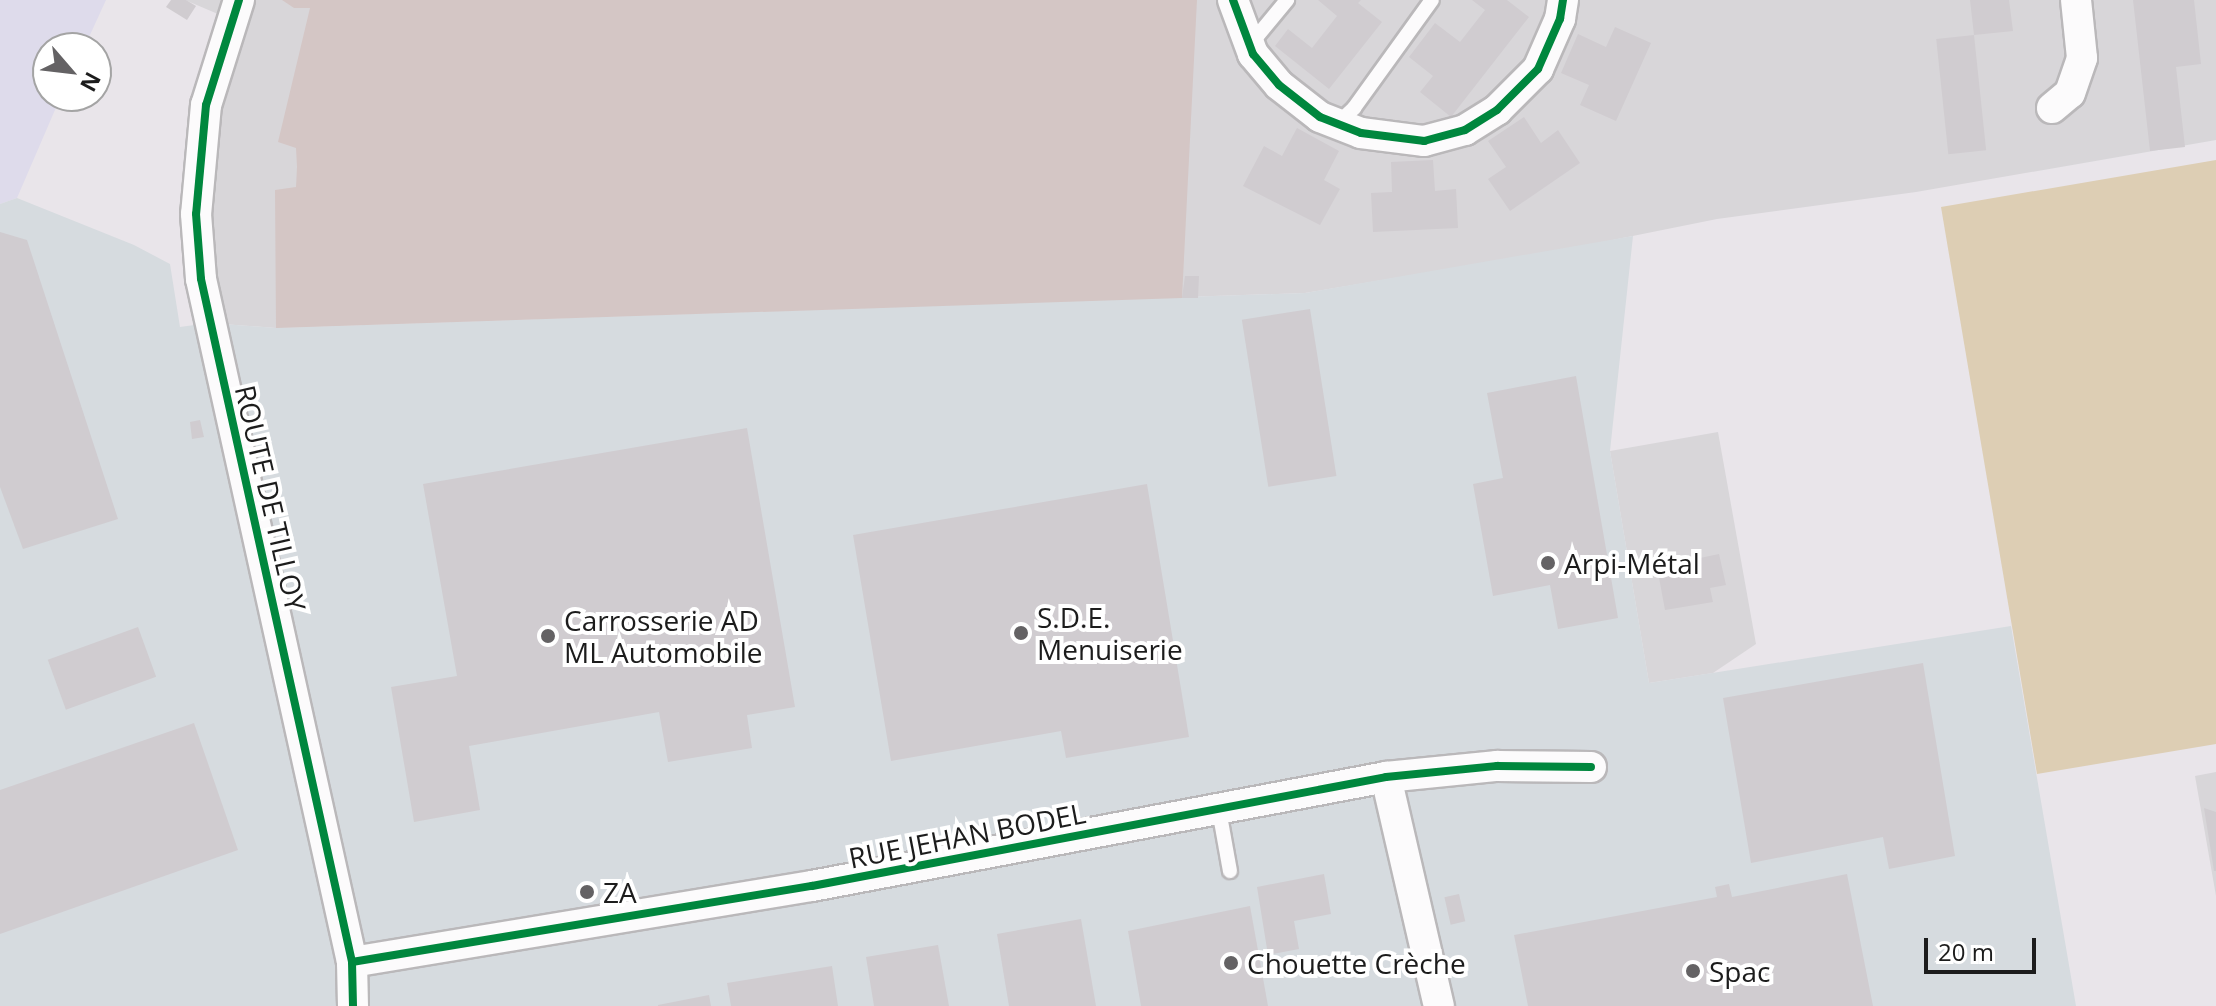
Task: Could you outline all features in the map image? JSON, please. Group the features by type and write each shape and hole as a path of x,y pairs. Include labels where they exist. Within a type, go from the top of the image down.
{"street":[{"name":"ROUTE DE TILLOY","path":"239,0 206,105 196,214 201,279 352,962 353,1006"},
{"path":"1233,0 1249,46 1279,85 1336,126 1361,133 1424,141 1465,130 1497,110 1538,69 1560,19 1563,0"},
{"path":"2052,108 2070,93 2082,58 2076,0"},
{"name":"RUE JEHAN BODEL","path":"352,962 812,886 1386,777 1497,766 1591,767"},
{"path":"1386,777 1439,1006"}],"lane":[{"path":"1249,46 1287,0"},
{"path":"1336,126 1354,108 1432,0"},
{"path":"1219,810 1230,871"}],"shaded area":[{"path":"0,0 106,0 91,32 32,32 32,112 54,112 17,198 0,204"},
{"path":"185,0 2216,0 2216,140 1916,192 1717,219 1573,248 1305,293 276,328 209,323 196,214 232,20"},
{"path":"282,0 1197,0 1182,298 276,328 275,190 296,187 297,167 296,148 278,142 310,8 294,8"},
{"path":"2216,160 2216,744 2037,774 1941,207"},
{"path":"17,198 134,245 170,264 180,327 209,323 276,328 1305,293 1633,236 1610,451 1649,683 2011,626 2076,1006 0,1006 0,204"},
{"path":"1718,432 1756,644 1713,673 1649,683 1610,451"},
{"path":"2216,772 2216,896 2195,776"}],"building":[{"path":"171,0 186,0 196,6 187,20 166,7"},
{"path":"1318,0 1361,0 1358,3 1382,22 1329,89 1275,46 1288,29 1312,48 1337,16"},
{"path":"1472,0 1507,0 1529,17 1451,117 1420,92 1433,76 1409,57 1435,23 1460,42 1485,10"},
{"path":"1970,0 2009,0 2013,31 1974,35"},
{"path":"2133,0 2194,0 2201,64 2176,67 2185,147 2150,151"},
{"path":"1615,27 1651,43 1616,121 1580,105 1589,85 1561,73 1578,34 1606,47"},
{"path":"1974,35 1986,150 1948,154 1936,39"},
{"path":"1524,117 1541,143 1558,130 1580,163 1510,211 1488,179 1506,167 1488,141"},
{"path":"1297,128 1339,151 1324,180 1340,189 1320,225 1243,186 1264,146 1282,156"},
{"path":"1433,160 1435,191 1456,189 1458,228 1373,232 1371,193 1392,192 1391,162"},
{"path":"0,232 27,240 118,519 23,549 0,487"},
{"path":"1185,276 1199,276 1198,298 1182,298"},
{"path":"1310,309 1336,476 1268,487 1242,320"},
{"name":"Arpi-Métal","path":"1576,376 1618,618 1558,629 1550,585 1493,596 1473,484 1503,478 1487,393"},
{"path":"200,420 204,437 192,439 190,422"},
{"path":"747,428 795,707 747,715 752,748 668,762 659,712 469,746 480,810 414,822 391,687 457,676 423,484"},
{"name":"S.D.E. Menuiserie","path":"1147,484 1189,737 1066,758 1061,731 891,761 853,535"},
{"path":"1719,554 1726,585 1710,588 1713,602 1665,610 1657,567"},
{"path":"138,627 156,677 66,710 48,660"},
{"path":"1923,663 1955,856 1889,869 1883,837 1751,863 1723,698"},
{"path":"194,723 238,850 0,934 0,790"},
{"path":"2204,808 2216,812 2216,871 2214,871"},
{"path":"1324,874 1331,914 1294,921 1299,949 1268,955 1257,887"},
{"name":"Spac","path":"1847,874 1873,1006 1528,1006 1514,935 1717,897 1715,887 1729,884 1732,897"},
{"path":"1459,894 1465,921 1451,925 1444,897"},
{"path":"1250,906 1268,1006 1141,1006 1128,931"},
{"path":"1081,919 1096,1006 1009,1006 997,934"},
{"path":"938,945 949,1006 874,1006 866,957"},
{"path":"832,966 838,1006 731,1006 727,983"},
{"path":"709,995 711,1006 658,1006 658,1005"}],"cycle path":[{"path":"239,0 206,105 196,214 201,279 352,962 353,1006"},
{"path":"1233,0 1253,54 1279,85 1320,117 1361,133 1424,141 1465,130 1497,110 1538,69 1560,19 1563,0"},
{"path":"352,962 812,886 1386,777 1497,766 1591,767"}],"place":[{"name":"Arpi-Métal","path":"1548,563"},
{"name":"S.D.E. Menuiserie","path":"1021,633"},
{"name":"Carrosserie AD ML Automobile","path":"548,636"},
{"name":"ZA","path":"587,892"},
{"name":"Chouette Crèche","path":"1231,963"},
{"name":"Spac","path":"1693,971"}]}
